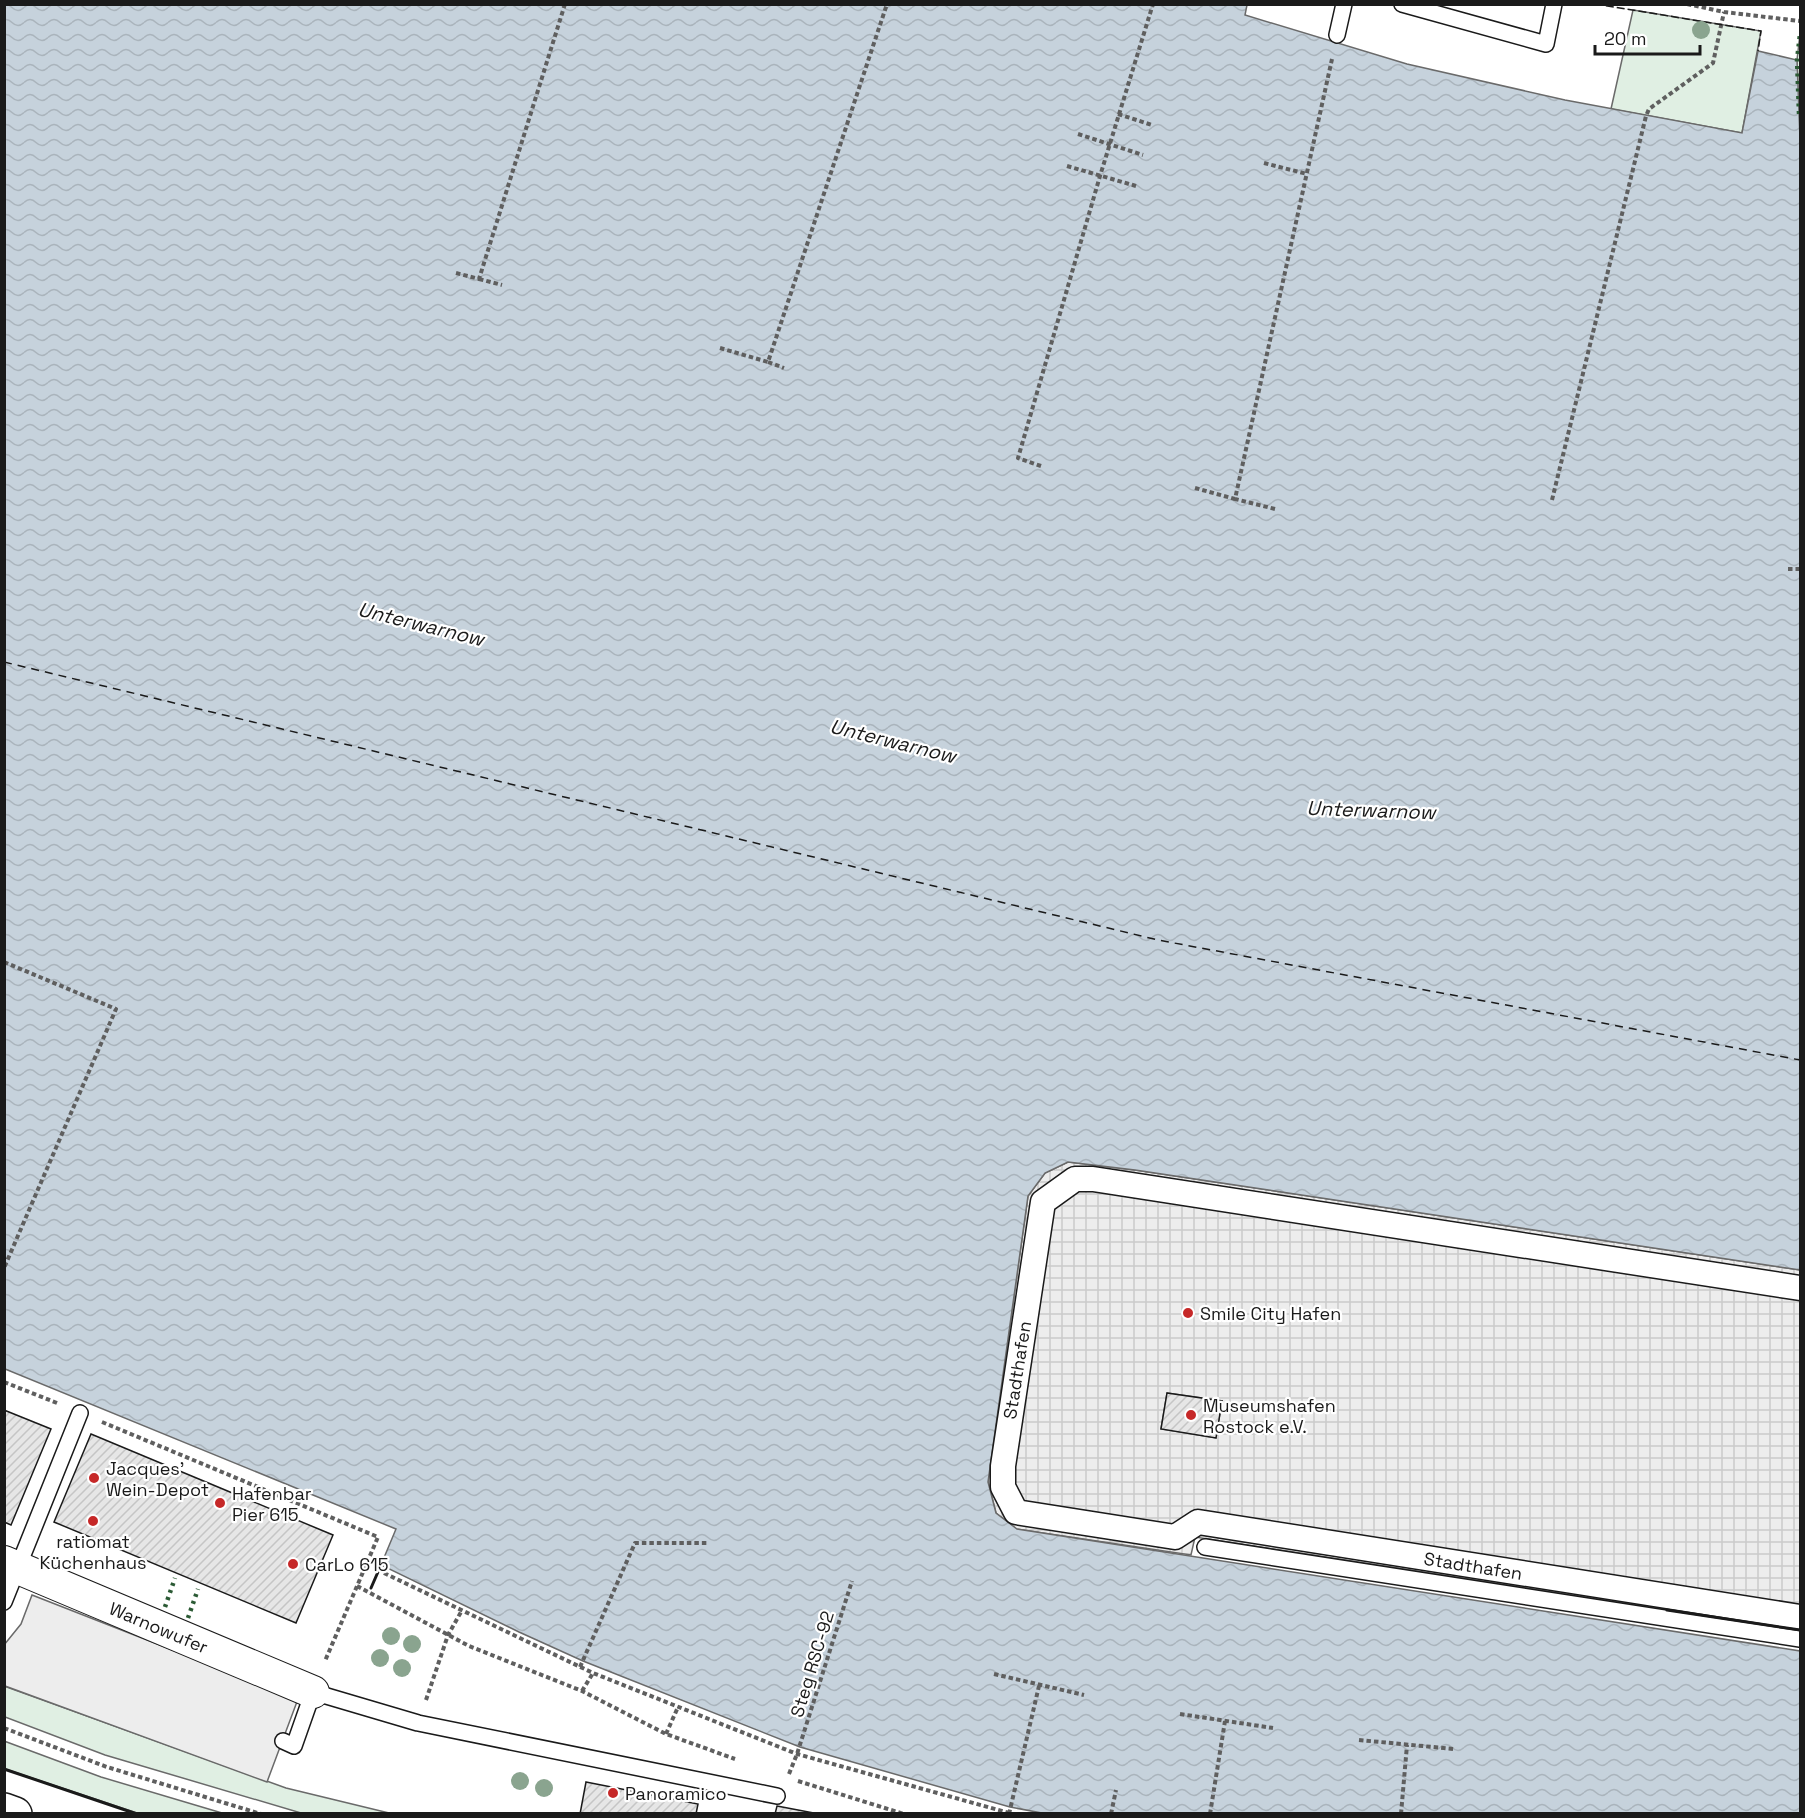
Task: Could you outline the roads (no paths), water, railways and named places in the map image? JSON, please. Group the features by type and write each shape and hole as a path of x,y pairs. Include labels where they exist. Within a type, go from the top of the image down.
{"main road":[{"path":"4,1810 15,1814"}],"street":[{"name":"Stadthafen","path":"1800,1287 1093,1179 1075,1179 1043,1202 1003,1466 1003,1487 1016,1512 1174,1537 1198,1522 1800,1617"},
{"name":"Warnowufer","path":"11,1565 313,1692"}],"lane":[{"path":"1337,35 1344,4"},
{"path":"1402,4 1546,44 1554,4"},
{"path":"4,1602 11,1565 80,1413"},
{"path":"1205,1547 1800,1639"},
{"path":"283,1741 294,1746 313,1692 418,1723 777,1796"}],"water":[{"name":"Unterwarnow","path":"4,5 1247,5 1245,15 1407,64 1565,100 1742,133 1758,51 1797,60 1800,139 1800,1270 1135,1170 1068,1162 1045,1173 1028,1196 988,1482 996,1513 1017,1529 1800,1651 1800,1813 1047,1814 1010,1807 800,1747 583,1661 381,1565 396,1529 5,1369"}],"place":[{"name":"Smile City Hafen","path":"1188,1313"},
{"name":"Museumshafen Rostock e.V.","path":"1191,1415"},
{"name":"Jacques’ Wein-Depot","path":"94,1478"},
{"name":"Hafenbar Pier 615","path":"220,1503"},
{"name":"ratiomat Küchenhaus","path":"93,1521"},
{"name":"CarLo 615","path":"293,1564"},
{"name":"Panoramico","path":"613,1793"}]}
